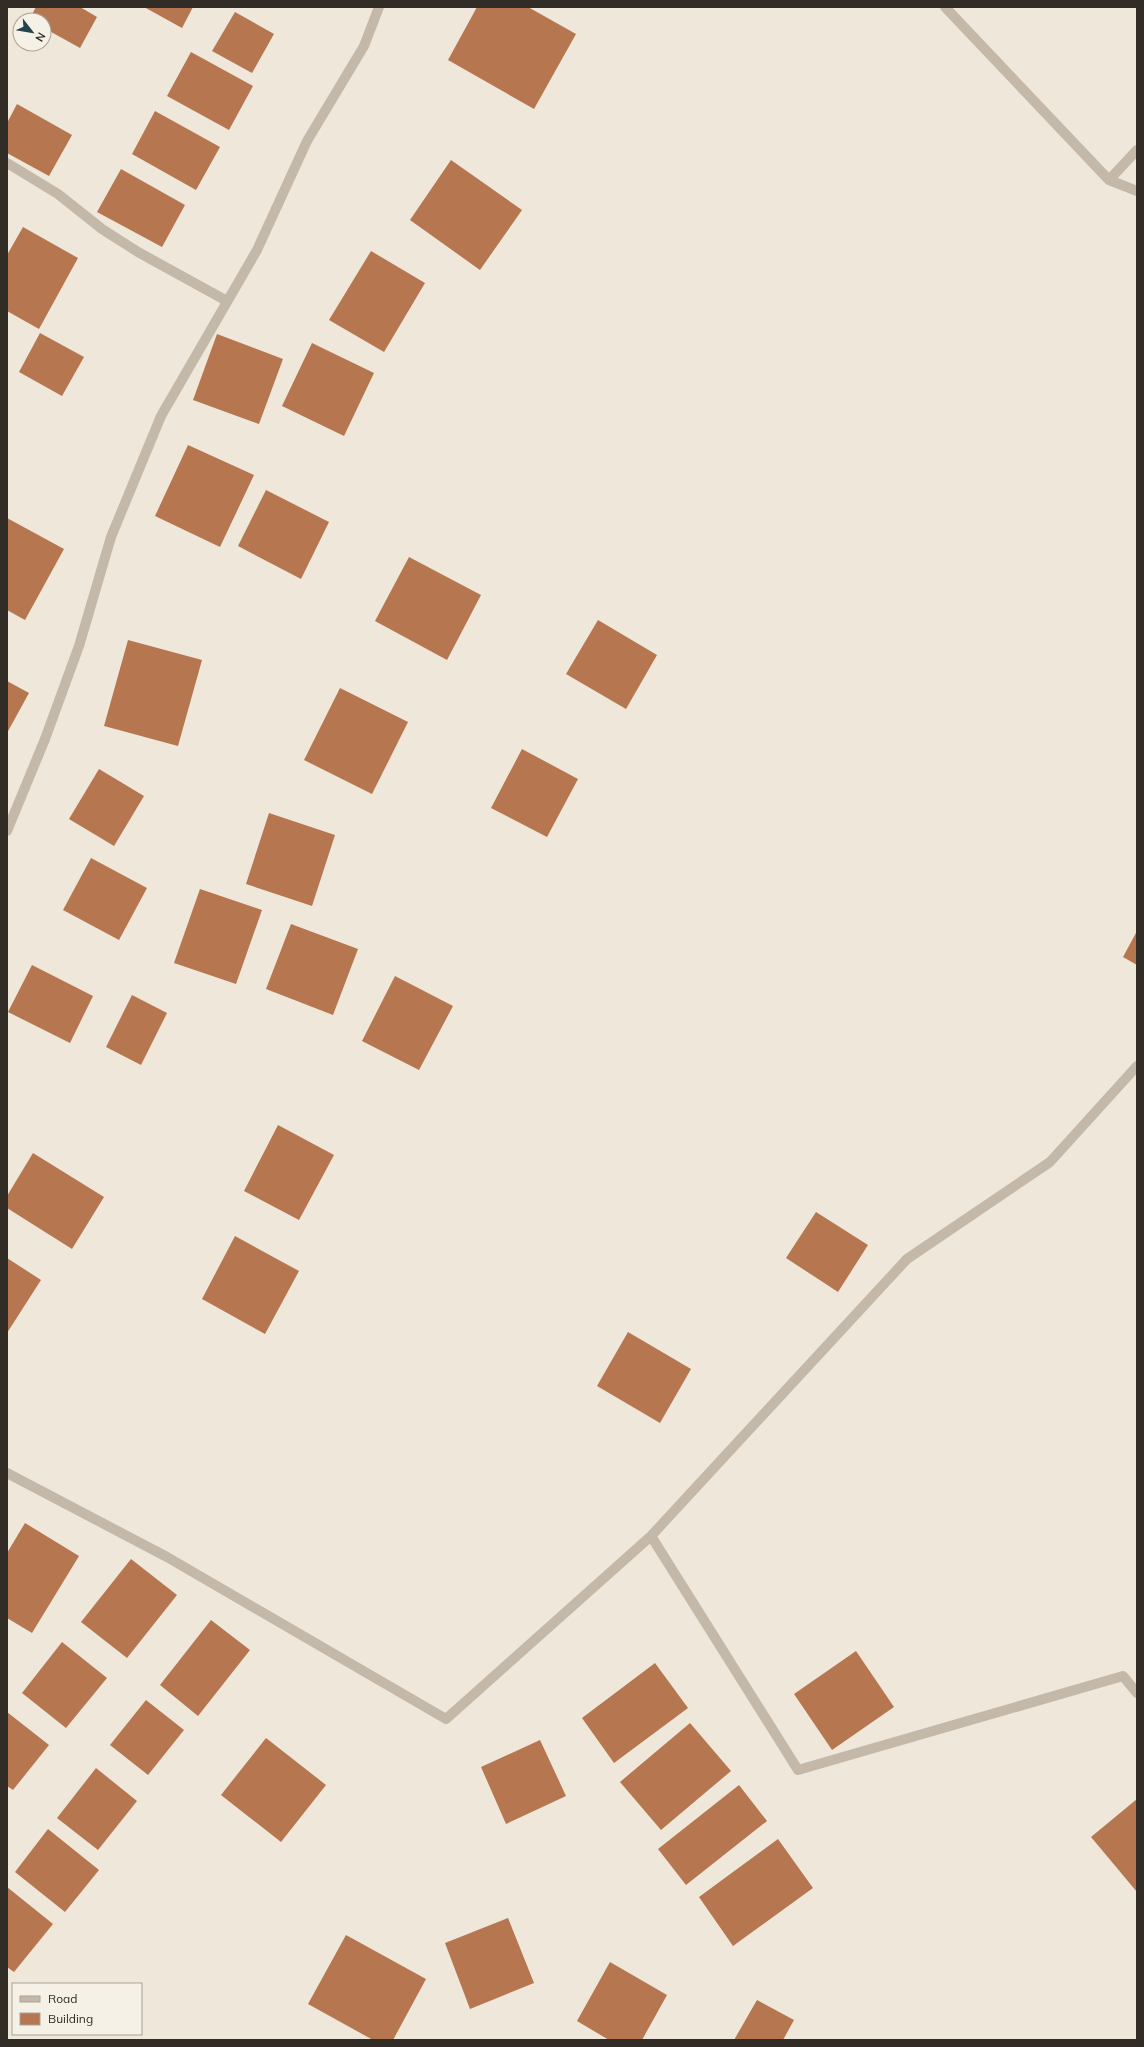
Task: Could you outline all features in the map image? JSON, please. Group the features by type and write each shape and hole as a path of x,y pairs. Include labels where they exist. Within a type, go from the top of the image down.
{"street":[{"path":"7,831 45,739 79,646 111,536 158,423 257,250 307,141 364,46 379,7"},
{"path":"945,7 1109,180 1137,191"},
{"path":"1109,180 1137,150"},
{"path":"7,163 58,194 102,229 138,252 227,301"},
{"path":"7,1473 167,1557 446,1719 651,1536 907,1259 1050,1162 1137,1066"},
{"path":"651,1536 798,1770 1123,1676 1137,1693"}],"building":[{"path":"36,7 80,7 97,17 80,48 52,32 52,12 33,12"},
{"path":"144,7 193,7 182,28"},
{"path":"477,7 528,7 576,34 534,109 448,60"},
{"path":"235,12 274,34 252,73 212,51"},
{"path":"191,52 253,86 229,130 167,96"},
{"path":"17,104 72,135 49,176 7,153 7,123"},
{"path":"155,111 220,147 196,190 132,154"},
{"path":"451,160 522,210 480,270 410,220"},
{"path":"121,169 185,205 162,247 97,212"},
{"path":"23,227 78,258 39,329 7,311 7,255"},
{"path":"371,251 425,283 384,352 329,320"},
{"path":"40,333 84,357 62,396 19,372"},
{"path":"217,334 283,359 259,424 193,400"},
{"path":"312,343 374,373 344,436 282,406"},
{"path":"188,445 254,475 220,547 155,516"},
{"path":"266,490 329,522 301,579 238,546"},
{"path":"7,518 64,549 25,620 7,610"},
{"path":"409,557 481,595 447,660 375,621"},
{"path":"598,620 657,655 626,709 566,674"},
{"path":"128,640 202,660 178,746 104,726"},
{"path":"7,681 29,693 7,733"},
{"path":"340,688 408,722 372,794 304,760"},
{"path":"522,749 578,779 547,837 491,808"},
{"path":"99,769 144,796 114,846 69,819"},
{"path":"269,813 335,835 312,906 246,884"},
{"path":"91,858 147,888 119,940 63,910"},
{"path":"200,889 262,910 236,984 174,963"},
{"path":"291,924 358,949 333,1015 266,989"},
{"path":"1137,931 1137,965 1123,957"},
{"path":"32,965 93,996 70,1043 8,1012"},
{"path":"395,976 453,1006 419,1070 362,1041"},
{"path":"132,995 167,1013 141,1065 106,1047"},
{"path":"278,1125 334,1155 299,1220 244,1191"},
{"path":"33,1153 104,1197 72,1249 7,1208 7,1196"},
{"path":"816,1212 868,1245 838,1292 786,1258"},
{"path":"235,1236 299,1271 265,1334 202,1299"},
{"path":"7,1258 41,1280 7,1333"},
{"path":"628,1332 691,1369 660,1423 597,1386"},
{"path":"25,1523 79,1556 32,1633 7,1618 7,1553"},
{"path":"131,1559 177,1595 127,1658 81,1622"},
{"path":"211,1620 250,1650 198,1716 160,1685"},
{"path":"62,1642 107,1678 66,1728 22,1693"},
{"path":"856,1651 894,1707 832,1750 794,1694"},
{"path":"655,1663 688,1708 614,1763 582,1718"},
{"path":"146,1700 184,1730 148,1775 110,1745"},
{"path":"7,1712 49,1745 13,1790 7,1786"},
{"path":"690,1723 731,1771 661,1830 620,1782"},
{"path":"266,1738 326,1785 281,1842 221,1795"},
{"path":"540,1740 566,1796 506,1824 481,1767"},
{"path":"96,1768 137,1801 98,1850 57,1818"},
{"path":"739,1785 767,1821 686,1885 658,1849"},
{"path":"1137,1799 1137,1892 1091,1837"},
{"path":"48,1829 99,1870 65,1912 15,1872"},
{"path":"778,1839 813,1888 733,1946 699,1897"},
{"path":"7,1887 53,1924 14,1972 7,1967"},
{"path":"508,1918 534,1983 470,2009 445,1943"},
{"path":"346,1935 426,1979 393,2040 373,2040 308,2004"},
{"path":"610,1962 667,1995 642,2040 609,2040 577,2021"},
{"path":"757,2000 794,2020 783,2040 734,2040"}]}
